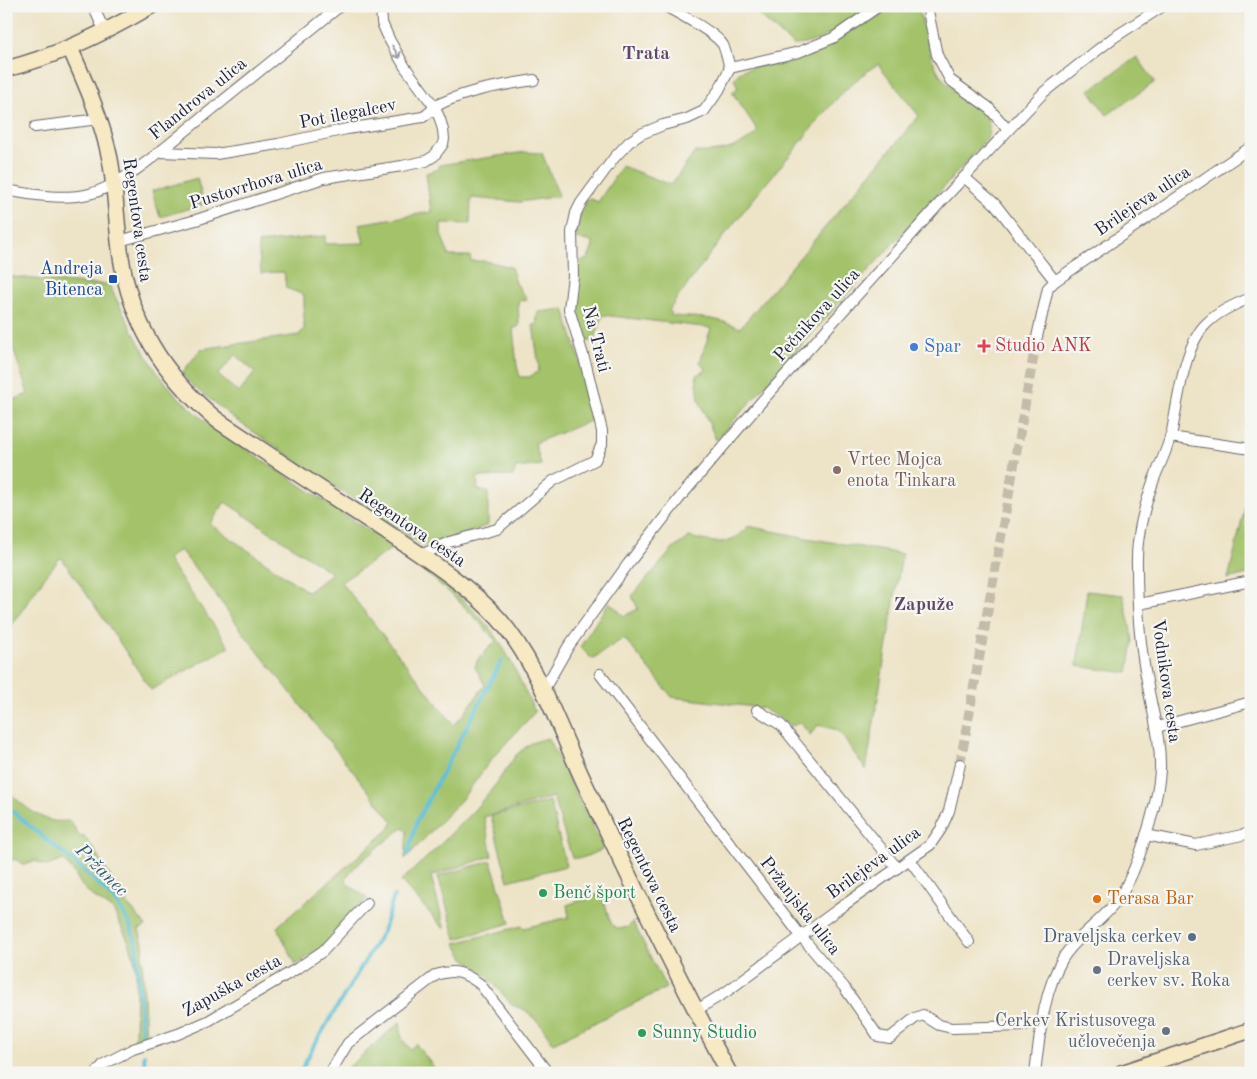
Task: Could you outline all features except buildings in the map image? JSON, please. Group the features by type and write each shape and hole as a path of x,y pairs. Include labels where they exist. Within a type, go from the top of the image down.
{"street":[{"path":"93,6 105,32"},
{"path":"6,69 70,48 105,32 151,6"},
{"name":"Flandrova ulica","path":"6,190 25,194 65,197 89,194 114,183 159,152 340,6"},
{"path":"380,6 382,23 390,41 405,67 434,106"},
{"path":"665,6 699,26 718,40 723,46 730,68 799,52 833,38 879,6"},
{"path":"927,6 937,55 950,80 988,107 1008,130"},
{"name":"Pečnikova ulica","path":"544,691 574,639 628,564 682,495 762,401 1044,92 1113,38 1163,6"},
{"name":"Regentova cesta","path":"70,48 99,119 106,142 114,183 119,241 126,284 141,326 160,359 185,391 224,424 421,555 463,586 498,618 531,667 544,691 605,827 695,1011 729,1073"},
{"name":"Na Trati","path":"421,555 449,542 497,529 553,481 595,460 602,444 602,432 586,365 569,309 573,276 572,232 576,212 614,158 629,142 641,134 663,125 687,120 704,111 719,90 730,68"},
{"name":"Pot ilegalcev","path":"159,152 216,154 278,144 347,129 423,117 430,114 434,106 479,89 534,80"},
{"name":"Pustovrhova ulica","path":"119,241 196,220 324,178 426,161 434,156 443,144 444,130 434,106"},
{"path":"35,127 99,119"},
{"name":"Brilejeva ulica","path":"1055,281 1251,148"},
{"path":"964,178 995,204 1055,281 1048,288 1037,338"},
{"name":"Vodnikova cesta","path":"1035,1073 1040,1027 1053,978 1070,948 1118,900 1140,857 1158,787 1160,770 1157,727 1146,680 1136,565 1138,535 1142,516 1170,438 1184,371 1190,350 1197,336 1205,324 1224,310 1251,298"},
{"path":"1170,438 1251,450"},
{"path":"1139,604 1251,581"},
{"name":"Pržanjska ulica","path":"600,674 801,936 844,987 878,1036 890,1038 915,1018 923,1015 939,1025 952,1028 1024,1026"},
{"path":"1157,727 1251,702"},
{"path":"757,710 781,725 897,868"},
{"name":"Brilejeva ulica","path":"695,1011 726,992 801,936 930,846 941,829 948,811 960,764"},
{"path":"1146,835 1196,845 1251,833"},
{"path":"910,860 969,942"},
{"name":"Zapuška cesta","path":"96,1073 104,1064 133,1049 178,1034 208,1021 298,968 323,951 367,903"},
{"path":"330,1073 348,1043 436,975 449,971 466,974 480,984 548,1073"},
{"path":"1121,1073 1251,1030"}],"green space":[{"path":"748,6 871,6 824,37 804,44 793,45"},
{"path":"888,6 917,7 935,65 946,82 977,106 988,120 987,139 716,440 699,400 696,375 704,372 706,369 700,362 711,328 603,315 594,341 583,341 574,316 577,262 588,259 593,246 592,242 576,238 580,215 589,198 598,202 622,166 671,185 695,152 721,151 744,142 758,131 732,92 738,88 734,79 741,71 834,41","holes":["878,64 919,116 740,328 714,319 672,316 669,310 747,207 834,102 866,72"]},
{"path":"1137,57 1155,82 1107,115 1089,90"},
{"path":"525,152 542,153 559,196 520,202 471,198 470,224 441,223 441,234 449,256 470,256 471,261 486,261 511,267 516,283 527,300 518,301 519,326 513,329 520,377 529,377 538,372 539,367 533,325 536,325 538,312 564,309 588,387 595,419 535,443 541,465 516,468 513,476 477,477 478,490 488,492 488,525 431,546 419,543 236,420 192,385 182,373 201,349 299,335 304,329 304,295 286,288 284,272 261,273 258,243 325,236 325,244 364,243 359,224 431,212 426,173 439,169 439,165","holes":["235,355 255,372 239,393 218,375"]},
{"path":"197,178 204,204 160,217 152,191"},
{"path":"6,276 83,284 107,284 157,372 176,395 207,423 432,573 450,588 476,612 498,639 513,665 535,712 494,756 462,799 405,859 407,831 403,827 350,872 346,879 348,884 367,898 323,947 296,965 277,927 387,831 393,822 180,550 167,559 229,647 151,690 61,557 44,578 6,634 6,403 28,394 6,327","holes":["225,502 332,573 308,592 210,524","391,549 406,558 448,591 496,641 478,659 475,667 485,685 454,725 341,582"]},
{"path":"1248,495 1251,495 1251,573 1228,579"},
{"path":"748,526 902,554 866,770 838,730 818,725 810,735 800,722 793,726 762,708 672,697 624,638 592,659 580,647 609,602 624,616 638,609 632,596 673,549 689,537 714,542 727,541 741,533"},
{"path":"1087,591 1123,595 1133,640 1128,673 1077,666"},
{"path":"548,738 604,849 582,858 572,858 553,797 484,817 492,856 431,876 445,930 401,881 435,850 476,808 496,784 516,755 531,743"},
{"path":"6,788 21,803 40,816 53,821 70,821 79,835 84,836 95,851 125,901 146,926 139,929 143,946 146,1041 135,1045 136,972 134,958 129,942 113,910 92,896 81,885 74,872 63,860 47,866 35,861 24,865 15,859 11,861 6,858"},
{"path":"550,801 566,866 508,881 491,816"},
{"path":"491,861 510,923 456,939 438,876"},
{"path":"602,893 612,925 619,929 628,927 633,922 666,988 553,1043 540,1024 525,1010 512,1005 478,968 464,958 455,943 522,926 524,928 569,917 567,905"},
{"path":"400,1022 402,1039 410,1049 416,1044 438,1073 342,1073"}],"waterway":[{"path":"408,854 417,821 502,660"},
{"name":"Pržanec","path":"6,806 89,875 116,902 129,923 136,943 142,1038"},
{"path":"300,1073 313,1047 383,931 394,896"},
{"name":"Pržanec","path":"144,1055 145,1073"}],"tunnel":[{"path":"960,764 1037,337"}],"place":[{"name":"Andreja Bitenca","path":"113,279"},
{"name":"Studio ANK","path":"984,346"},
{"name":"Spar","path":"914,347"},
{"name":"Vrtec Mojca enota Tinkara","path":"837,470"},
{"name":"Benč šport","path":"543,893"},
{"name":"Terasa Bar","path":"1097,899"},
{"name":"Draveljska cerkev","path":"1192,937"},
{"name":"Draveljska cerkev sv. Roka","path":"1097,970"},
{"name":"Cerkev Kristusovega učlovečenja","path":"1166,1031"},
{"name":"Sunny Studio","path":"642,1033"}],"district":[{"name":"Trata","path":"646,54"},
{"name":"Zapuže","path":"924,605"}]}
